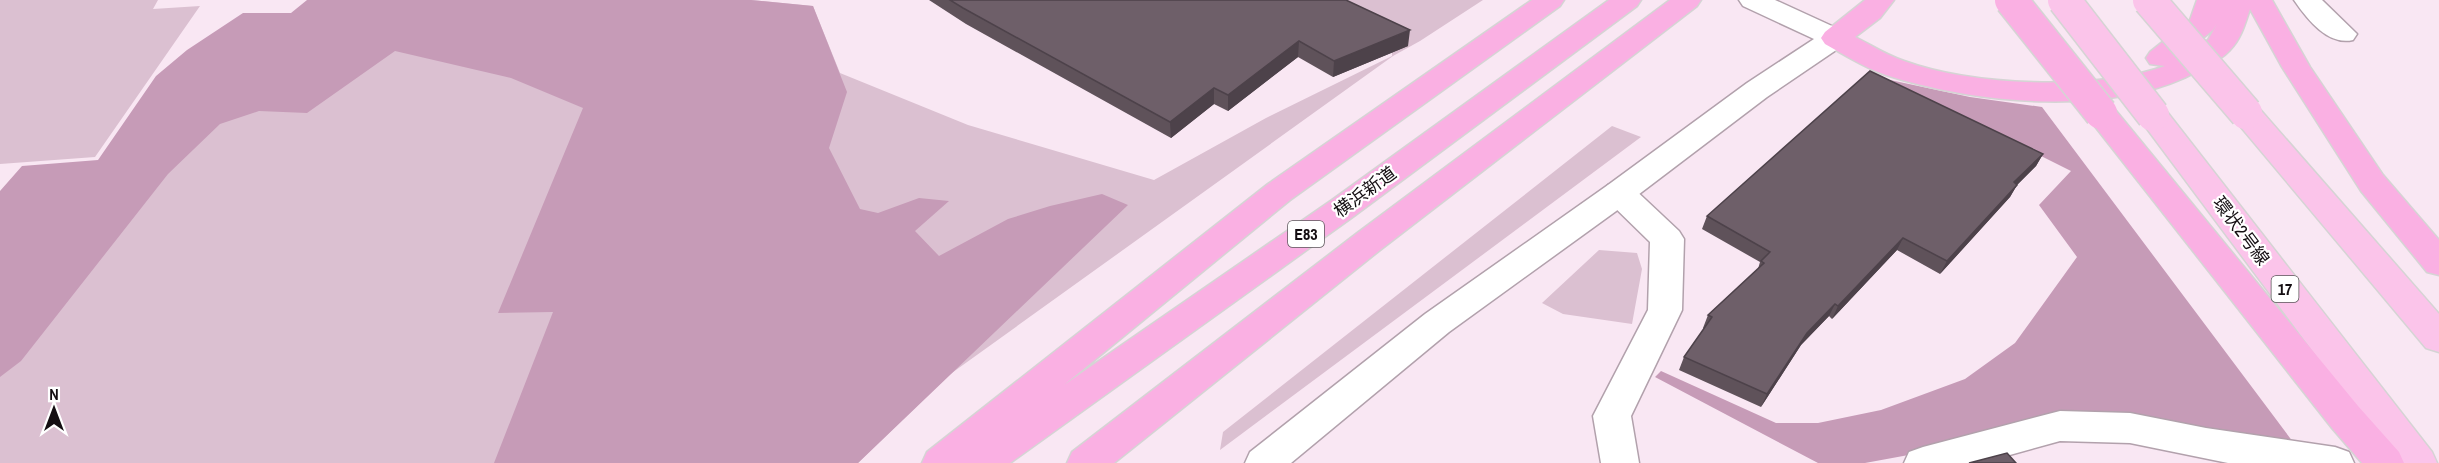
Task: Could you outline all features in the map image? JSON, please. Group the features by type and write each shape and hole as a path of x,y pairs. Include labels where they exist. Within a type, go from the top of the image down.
{"highway":[{"path":"941,463 1279,192 1550,0"},
{"name":"横浜新道","path":"981,463 1343,208 1627,0"},
{"name":"E83","path":"1086,463 1368,242 1687,0"},
{"path":"1835,38 1870,12 1880,0"},
{"path":"2011,0 2344,417 2385,463"},
{"path":"1835,38 1889,48 1948,63 2009,73 2086,76 2149,65 2173,50 2203,24 2211,0"},
{"path":"1835,38 1895,68 1951,80 2009,90 2085,91 2163,79 2192,66 2222,43 2239,0"},
{"path":"2258,0 2296,67 2372,183 2439,263"}],"main road":[{"name":"環状2号線","path":"2064,0 2418,463"},
{"path":"2149,0 2439,338"}],"street":[{"path":"2308,0 2316,11 2343,34"},
{"path":"1759,3 1835,38"},
{"path":"1264,463 1437,323 1619,193 1757,90 1835,38"},
{"path":"1619,193 1666,239 1665,310 1612,416 1620,463"},
{"path":"1923,463 2060,426 2130,428 2206,444 2335,463"}],"shaded area":[{"path":"0,0 158,0 153,9 200,6 95,157 0,164"},
{"path":"307,0 751,0 813,6 847,92 829,148 860,209 878,213 919,198 949,201 915,231 939,256 1008,219 1050,206 1102,194 1128,205 858,463 494,463 553,312 498,313 583,108 511,78 395,51 307,113 259,111 220,124 168,174 21,361 0,377 0,191 22,166 98,160 156,76 187,50 243,13 291,13"},
{"path":"751,0 813,6 840,73 968,125 1154,180 1266,118 1392,56 1391,33 1299,0 1483,0 1393,56 949,375 858,463 0,463 0,262 278,48"},
{"path":"1890,80 1970,97 2042,107 2293,442 2123,415 2042,415 1914,454 1865,463 1818,463 1655,377 1661,371 1776,423 1818,423 1881,410 1965,379 2015,343 2077,257 2039,205 2071,171"},
{"path":"1612,126 1641,137 1220,450 1223,432"},
{"path":"1599,250 1637,253 1642,269 1632,324 1563,314 1542,303"}],"building":[{"path":"950,0 1346,0 1410,30 1334,61 1299,41 1228,95 1214,88 1170,122"},
{"path":"1870,71 2043,154 2014,182 2017,185 1947,261 1903,238 1838,306 1835,304 1807,333 1767,394 1684,357 1712,317 1708,315 1764,263 1761,261 1770,252 1707,216"},
{"path":"2007,453 2016,463 1969,463"}]}
